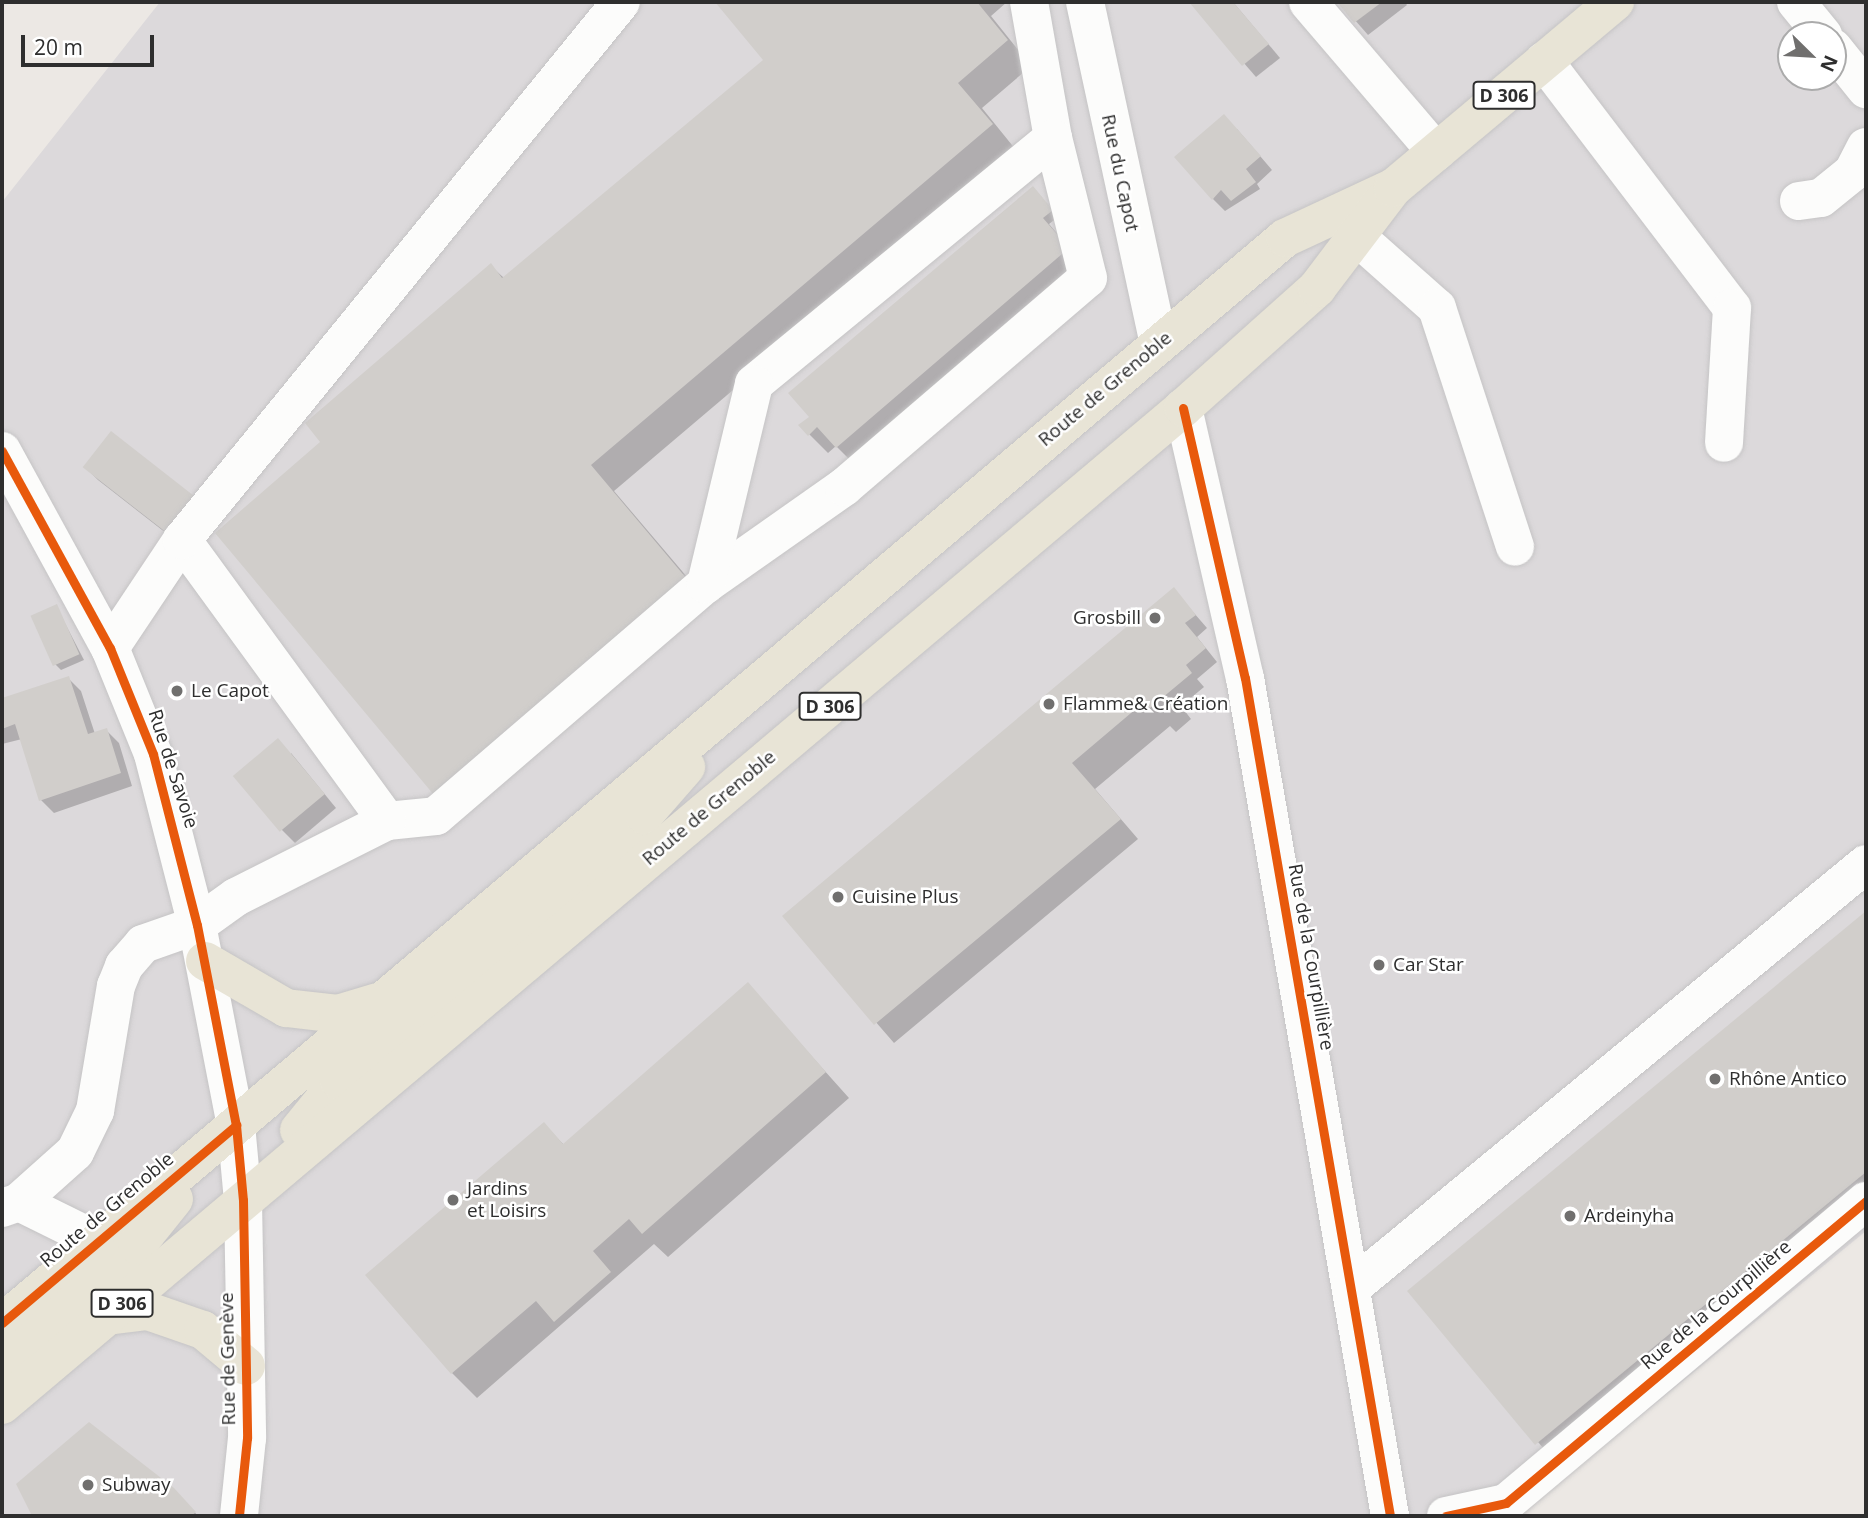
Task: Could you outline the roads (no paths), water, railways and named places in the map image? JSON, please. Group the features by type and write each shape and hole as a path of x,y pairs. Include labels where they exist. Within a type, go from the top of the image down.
{"main road":[{"name":"Route de Grenoble","path":"2,1405 1182,408 1317,288 1393,188 1615,2"},
{"name":"Route de Grenoble","path":"2,1323 768,672 1286,238 1393,188"},
{"path":"243,1200 340,1081 644,816 768,672"},
{"path":"201,943 286,1008 338,1014 380,1002"},
{"path":"2,1368 137,1245 236,1125"},
{"path":"107,1316 148,1311 203,1330 246,1366"}],"street":[{"path":"110,648 182,540 621,2"},
{"path":"98,1241 10,1205 75,1152 95,1111 116,986 124,966 142,944 201,943 236,897 387,821 436,816 706,584 844,487 1088,278 1053,138 1029,2"},
{"name":"Rue du Capot","path":"1085,2 1158,344"},
{"path":"1308,2 1436,152"},
{"path":"1796,2 1812,21"},
{"path":"1544,61 1732,308 1724,443"},
{"path":"1847,65 1866,89"},
{"path":"706,584 754,384 1053,138"},
{"path":"1800,201 1821,198 1853,172 1866,147"},
{"path":"1356,236 1437,308 1515,547"},
{"name":"Rue de la Courpillière","path":"1182,408 1245,678 1390,1516"},
{"name":"Rue de Savoie","path":"2,451 110,648 153,754 201,943 236,1125"},
{"path":"182,540 387,821"},
{"path":"1351,1288 1866,864"},
{"name":"Rue de Genève","path":"236,1125 243,1200 247,1438 239,1516"},
{"name":"Rue de la Courpillière","path":"1446,1516 1506,1503 1866,1201"}],"place":[{"name":"Grosbill","path":"1155,618"},
{"name":"Le Capot","path":"177,691"},
{"name":"Flamme& Création","path":"1049,704"},
{"name":"Cuisine Plus","path":"838,897"},
{"name":"Car Star","path":"1379,965"},
{"name":"Rhône Antico","path":"1715,1079"},
{"name":"Jardins et Loisirs","path":"453,1200"},
{"name":"Ardeinyha","path":"1570,1216"},
{"name":"Subway","path":"88,1485"}]}
